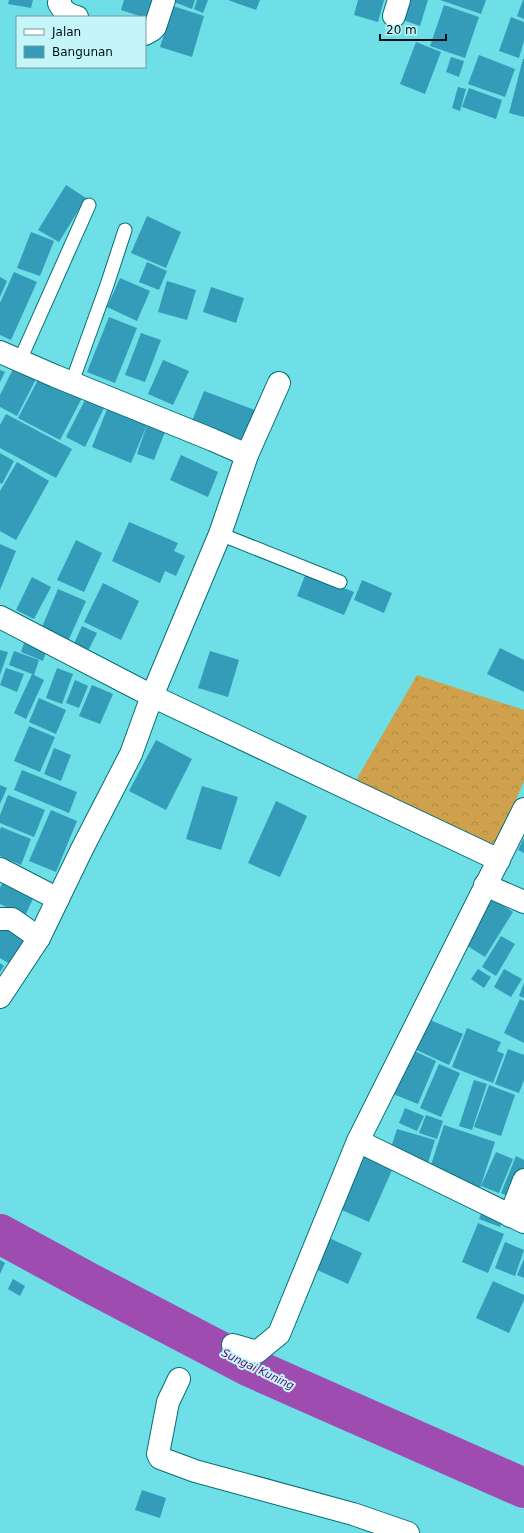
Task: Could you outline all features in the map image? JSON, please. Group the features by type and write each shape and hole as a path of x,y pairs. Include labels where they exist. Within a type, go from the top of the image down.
{"street":[{"path":"60,0 62,8 74,16"},
{"path":"146,33 155,27 164,0"},
{"path":"10,356 247,455"},
{"path":"0,997 39,938 105,804 132,754 152,696 220,534 247,455 279,383"},
{"path":"0,617 152,696 499,860"},
{"path":"233,1345 257,1352 278,1334 358,1141 524,809"},
{"path":"0,869 58,899"},
{"path":"485,885 524,902"},
{"path":"0,919 12,919 39,938"},
{"path":"358,1141 517,1219 524,1180"},
{"path":"179,1379 168,1402 158,1454 160,1458 195,1471 353,1514 408,1533"}],"lane":[{"path":"10,356 89,205"},
{"path":"72,382 105,292 125,230"},
{"path":"220,534 340,582"}],"green space":[{"path":"417,675 524,710 524,781 496,847 355,782"}],"building":[{"path":"9,0 33,0 31,8 8,4"},
{"path":"124,0 155,0 149,19 146,18 146,16 140,16 121,10"},
{"path":"175,0 195,0 192,9 174,2"},
{"path":"197,0 208,0 203,13 194,9"},
{"path":"228,0 260,0 256,10"},
{"path":"358,0 384,0 378,22 354,15"},
{"path":"406,0 428,0 420,26 400,19"},
{"path":"440,0 486,0 481,14"},
{"path":"524,0 524,19 517,16"},
{"path":"444,5 479,17 465,58 430,46"},
{"path":"173,6 204,16 192,57 160,47"},
{"path":"511,17 524,22 524,41 519,58 499,51"},
{"path":"416,42 441,52 425,94 400,84"},
{"path":"479,55 515,69 505,97 468,84"},
{"path":"451,57 464,61 459,77 446,72"},
{"path":"524,59 524,117 509,113"},
{"path":"458,87 466,89 460,111 452,108"},
{"path":"469,88 502,100 496,119 462,107"},
{"path":"66,185 86,198 59,242 38,230"},
{"path":"147,216 181,232 166,268 131,253"},
{"path":"31,232 54,241 40,276 17,268"},
{"path":"147,262 167,271 159,290 139,282"},
{"path":"14,272 37,282 11,340 0,335 0,303"},
{"path":"0,277 7,281 0,297"},
{"path":"120,278 150,291 137,321 107,307"},
{"path":"167,281 196,290 187,320 158,312"},
{"path":"211,287 244,298 236,323 203,312"},
{"path":"109,317 137,328 115,383 87,372"},
{"path":"141,333 161,340 145,382 125,375"},
{"path":"163,360 189,371 173,405 148,394"},
{"path":"16,363 38,375 17,416 0,407 0,395"},
{"path":"0,370 5,372 0,382"},
{"path":"41,374 83,396 60,440 18,418"},
{"path":"204,391 255,410 244,440 192,421"},
{"path":"86,398 104,408 85,447 66,437"},
{"path":"109,404 149,420 131,463 92,447"},
{"path":"6,414 72,449 56,478 0,448 0,425"},
{"path":"147,425 165,432 154,460 137,454"},
{"path":"0,453 14,461 2,484 0,483"},
{"path":"181,455 218,472 208,497 170,480"},
{"path":"17,462 49,481 16,540 0,531 0,491"},
{"path":"129,522 178,543 174,551 185,556 176,576 165,571 160,583 112,561"},
{"path":"76,540 102,553 84,592 57,580"},
{"path":"0,544 16,551 0,590"},
{"path":"306,573 354,592 344,615 297,596"},
{"path":"32,577 51,587 34,619 16,610"},
{"path":"362,580 392,593 384,613 354,600"},
{"path":"103,583 139,601 121,640 84,622"},
{"path":"58,589 86,601 66,646 39,634"},
{"path":"82,626 97,633 86,655 72,648"},
{"path":"24,643 46,652 43,661 21,652"},
{"path":"500,648 524,660 524,692 487,674"},
{"path":"0,650 8,652 0,675"},
{"path":"14,651 39,660 34,675 44,680 26,719 14,713 32,674 9,665"},
{"path":"210,651 239,660 228,697 198,688"},
{"path":"6,668 24,674 17,692 0,685"},
{"path":"57,668 73,674 62,704 46,698"},
{"path":"75,680 88,686 79,708 66,703"},
{"path":"92,685 113,694 100,724 79,716"},
{"path":"39,698 66,710 56,734 29,722"},
{"path":"29,726 55,737 40,772 14,761"},
{"path":"156,740 192,759 166,810 129,791"},
{"path":"54,748 71,755 61,781 44,774"},
{"path":"22,770 77,792 69,813 14,790"},
{"path":"0,785 7,788 0,804"},
{"path":"202,786 238,797 221,850 186,839"},
{"path":"8,795 45,810 34,837 0,823 0,815"},
{"path":"276,801 307,816 280,877 248,863"},
{"path":"51,810 77,821 56,872 29,861"},
{"path":"1,827 31,839 21,865 0,856"},
{"path":"524,838 524,853 518,850"},
{"path":"5,877 36,892 25,916 0,904 0,888"},
{"path":"486,895 513,912 485,957 458,940"},
{"path":"4,922 27,938 10,964 0,958 0,928"},
{"path":"501,936 515,944 496,976 482,967"},
{"path":"0,963 4,966 0,972"},
{"path":"478,969 491,977 484,988 471,979"},
{"path":"504,969 522,979 511,997 494,987"},
{"path":"524,983 524,998 519,996"},
{"path":"520,999 524,1001 524,1043 504,1033"},
{"path":"421,1016 463,1034 449,1065 408,1046"},
{"path":"467,1028 501,1042 497,1051 504,1054 493,1083 452,1067"},
{"path":"508,1049 524,1055 524,1080 519,1093 495,1084"},
{"path":"412,1050 436,1061 418,1104 393,1094"},
{"path":"439,1064 460,1073 441,1117 420,1108"},
{"path":"474,1080 487,1084 472,1130 459,1126"},
{"path":"489,1085 515,1095 501,1136 474,1127"},
{"path":"405,1108 424,1116 417,1131 399,1123"},
{"path":"426,1115 443,1121 437,1139 419,1133"},
{"path":"444,1125 495,1142 480,1188 429,1171"},
{"path":"397,1129 435,1140 427,1166 389,1154"},
{"path":"496,1152 513,1159 499,1193 481,1186"},
{"path":"362,1154 393,1168 369,1222 337,1208"},
{"path":"516,1156 524,1160 524,1178 515,1199 501,1193"},
{"path":"483,1209 504,1217 500,1227 479,1219"},
{"path":"478,1223 504,1234 488,1273 462,1262"},
{"path":"327,1237 362,1253 348,1284 313,1268"},
{"path":"505,1242 524,1250 515,1276 495,1268"},
{"path":"524,1259 524,1278 517,1275"},
{"path":"0,1260 5,1263 0,1274"},
{"path":"13,1279 25,1286 20,1296 8,1289"},
{"path":"493,1281 524,1295 524,1300 509,1333 476,1318"},
{"path":"142,1490 166,1498 160,1518 135,1510"}],"waterway":[{"name":"Sungai Kuning","path":"0,1234 250,1367 524,1488"}]}
